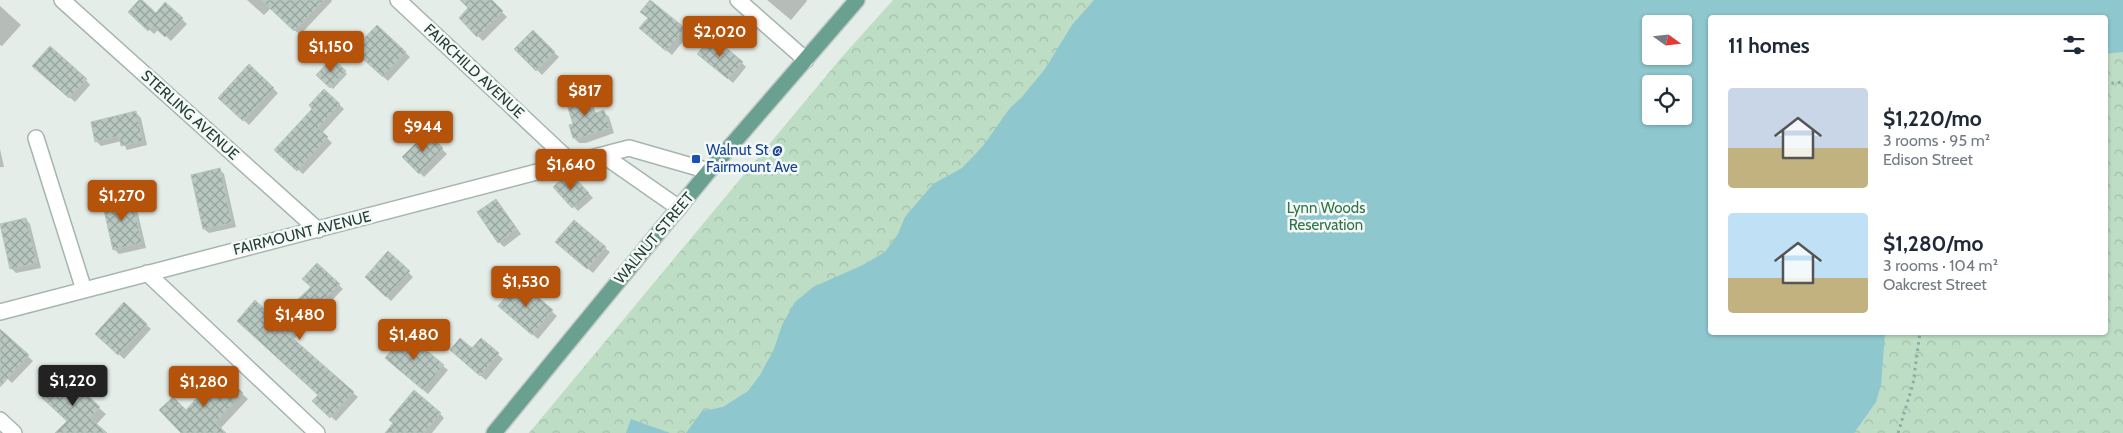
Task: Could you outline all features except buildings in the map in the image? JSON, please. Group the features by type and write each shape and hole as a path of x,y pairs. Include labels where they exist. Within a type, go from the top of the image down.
{"main road":[{"name":"WALNUT STREET","path":"494,433 709,172 857,0"}],"street":[{"name":"STERLING AVENUE","path":"62,0 318,230"},
{"name":"FAIRCHILD AVENUE","path":"398,0 572,163"},
{"path":"738,0 806,60"},
{"path":"36,138 84,290"},
{"name":"FAIRMOUNT AVENUE","path":"0,312 629,148 709,172"},
{"path":"603,155 679,208"},
{"path":"147,273 317,433"},
{"path":"0,420 14,433"}],"path":[{"path":"2108,84 2123,82"},
{"path":"1898,433 1913,384 1920,335"}],"green space":[{"name":"Lynn Woods Reservation","path":"893,0 2123,0 2123,433 529,433 841,58"}],"water":[{"name":"Lynn Woods Reservation","path":"1094,0 2123,0 2123,52 2108,54 2108,15 1708,15 1708,335 1885,335 1881,385 1876,402 1854,433 686,433 702,411 723,407 748,391 760,375 774,349 782,325 795,302 813,287 863,265 885,252 898,234 905,217 933,184 962,168 983,146 1010,108 1021,98 1045,69 1072,25"},
{"path":"631,419 670,433 626,433"}],"place":[{"name":"Walnut St @ Fairmount Ave","path":"696,159"}]}
